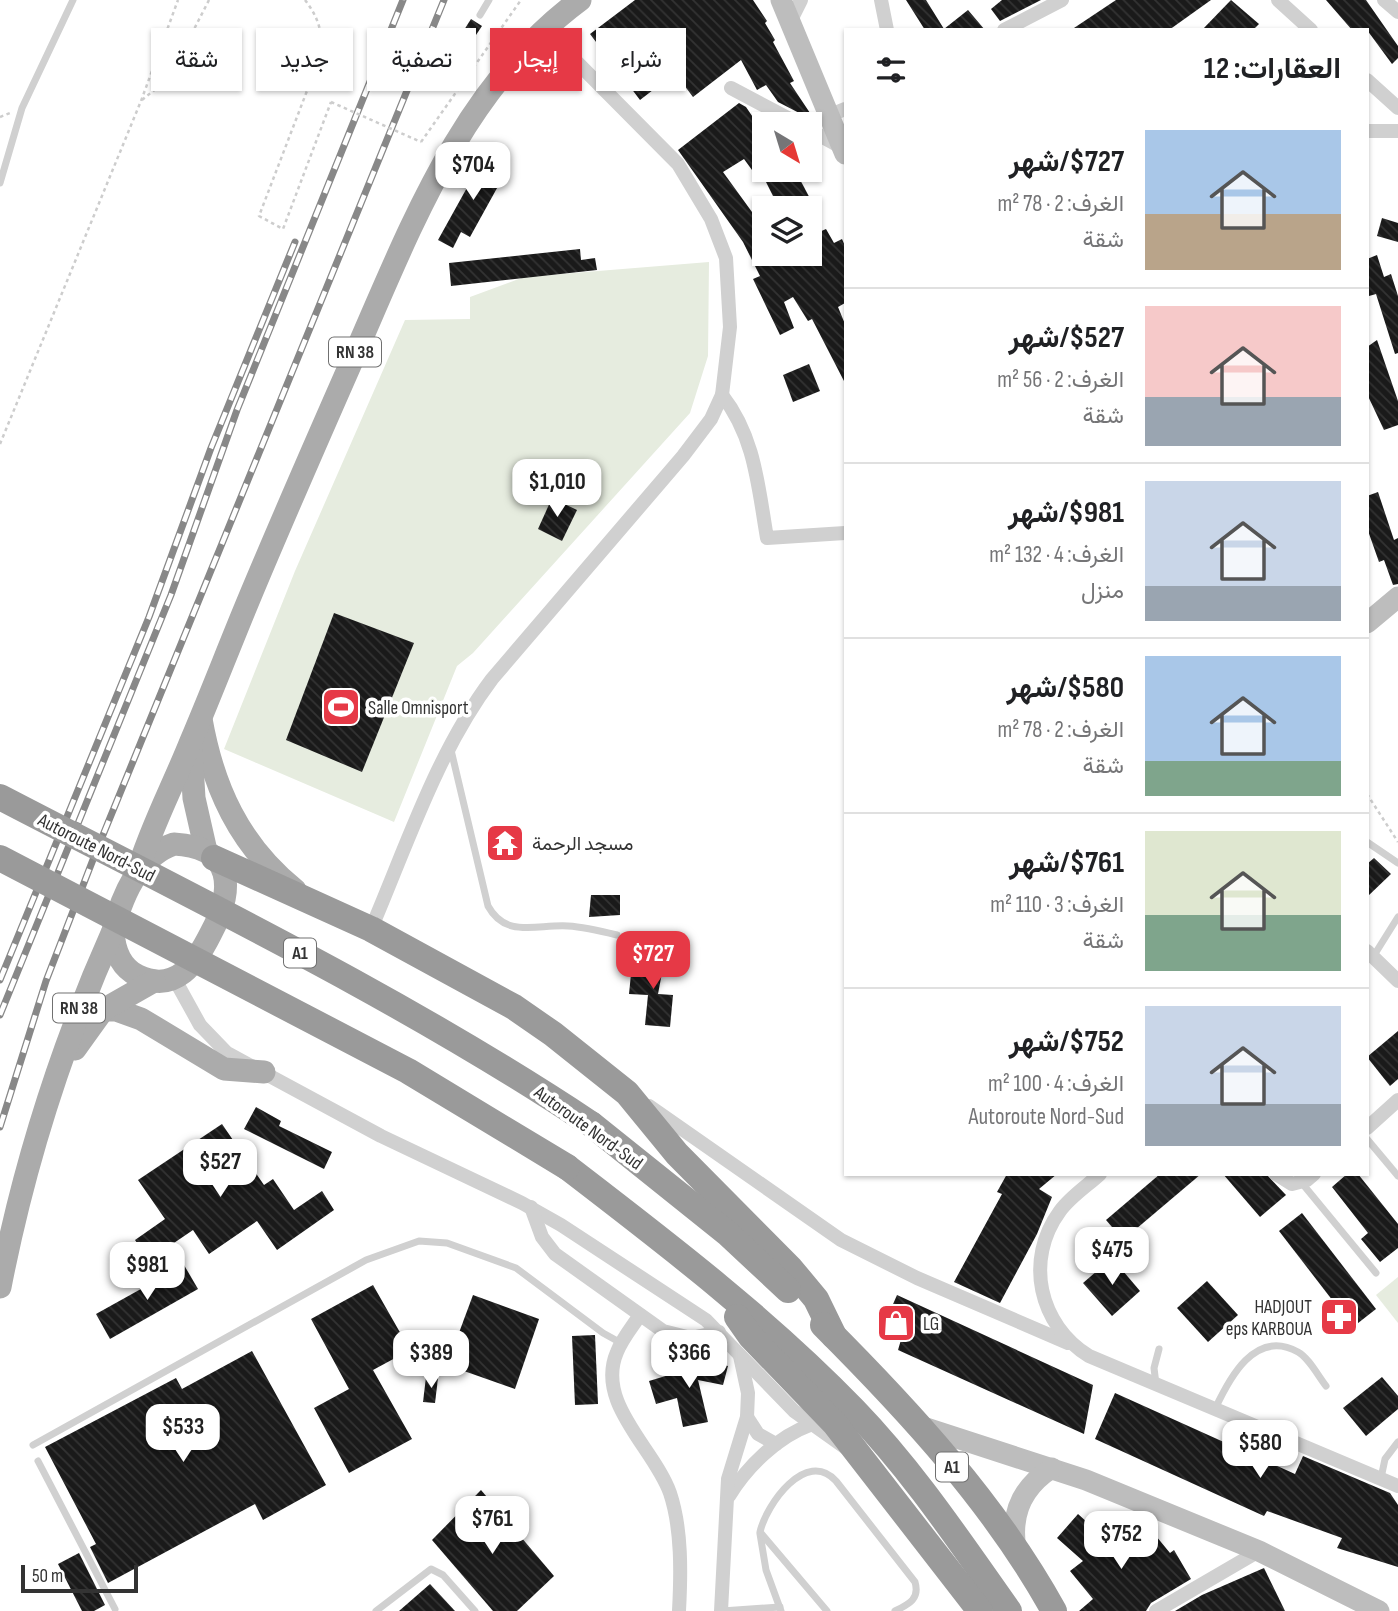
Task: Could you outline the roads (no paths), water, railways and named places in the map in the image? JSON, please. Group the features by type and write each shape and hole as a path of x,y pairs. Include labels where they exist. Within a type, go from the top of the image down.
{"highway":[{"name":"Autoroute Nord-Sud","path":"0,797 264,933 426,1021 507,1069 591,1125 727,1233 834,1336 920,1426 1016,1551 1054,1611"},
{"path":"210,855 371,929 514,1007 553,1034 626,1093 677,1154 804,1284 826,1317 834,1336"},
{"name":"A1","path":"0,858 408,1070 567,1167 778,1337 854,1410 913,1476 1009,1611"},
{"path":"725,1293 751,1337 826,1415 862,1458 977,1609"}],"main road":[{"name":"RN 38","path":"547,28 580,0"},
{"name":"RN 38","path":"137,873 156,817 191,742 287,509 422,200 474,113 491,91"},
{"path":"201,716 208,760 220,793 236,824 256,853 308,900"},
{"name":"RN 38","path":"191,742 194,798 210,855"},
{"path":"191,845 210,855 227,883 223,910 197,960 164,980 132,973 124,965 114,943 113,931 137,873 146,859 167,847 191,845"},
{"name":"RN 38","path":"0,1287 12,1226 53,1088 83,998 113,931"},
{"name":"RN 38","path":"53,1088 85,1031 103,1010 164,980"},
{"path":"103,1010 116,1010 141,1019 224,1069 264,1072"}],"street":[{"path":"881,0 887,28"},
{"path":"1008,28 1062,0"},
{"path":"1278,0 1309,28"},
{"path":"1384,0 1398,12"},
{"path":"789,6 837,112 844,151"},
{"path":"371,929 450,746 492,679 684,456 711,419 722,395 729,353 731,301 726,258 711,219 678,164 582,67"},
{"path":"1369,82 1398,108"},
{"path":"731,88 776,112"},
{"path":"1369,131 1398,131"},
{"path":"822,137 844,151"},
{"path":"722,395 744,428 752,448 767,538 844,533"},
{"path":"1369,615 1398,597"},
{"path":"1370,954 1398,981"},
{"path":"164,980 218,1045 381,1136 531,1208 693,1310 719,1332 810,1425 862,1458"},
{"path":"626,1093 841,1240 917,1278 1069,1343 1089,1356 1380,1481 1398,1486"},
{"path":"1369,1126 1398,1100"},
{"path":"1069,1343 1054,1321 1043,1296 1038,1269 1048,1234 1060,1210 1098,1176"},
{"path":"1279,1176 1292,1184 1307,1178"},
{"path":"531,1208 542,1237 555,1254 640,1315 677,1336 691,1338 719,1332"},
{"path":"640,1315 621,1343 612,1369 613,1385 619,1405 670,1493 681,1580 679,1611"},
{"path":"722,1611 726,1500 732,1460 747,1417 748,1393 740,1355"},
{"path":"747,1417 758,1434 776,1444"},
{"path":"726,1500 739,1481 776,1444 810,1425"},
{"path":"920,1426 1052,1468 1259,1551 1379,1611"},
{"path":"1016,1551 1013,1535 1019,1503 1038,1477 1052,1468"},
{"path":"1156,1611 1259,1551"}],"lane":[{"path":"0,183 22,108 73,0"},
{"path":"480,15 489,0"},
{"path":"450,746 488,906 497,919 520,929 565,926 617,935"},
{"path":"1369,843 1398,863"},
{"path":"1370,954 1398,917"},
{"path":"1369,1141 1398,1176"},
{"path":"1307,1178 1376,1273"},
{"path":"33,1445 366,1260 419,1241 447,1243 516,1268 603,1333 621,1343"},
{"path":"1215,1409 1232,1372 1265,1348 1286,1348 1300,1353 1326,1386"},
{"path":"1156,1384 1154,1358 1159,1349"},
{"path":"1380,1481 1385,1459 1398,1442"},
{"path":"38,1461 115,1609"},
{"path":"722,1611 780,1609 766,1570 760,1532 772,1502 801,1475 816,1470 830,1475 915,1582 917,1591 913,1600 895,1611"},
{"path":"760,1532 827,1611"},
{"path":"376,1611 431,1569 443,1575 475,1611"}],"railway":[{"path":"0,1015 171,595 237,410 403,0"},
{"path":"0,1127 46,981 94,857 444,0"},
{"path":"0,980 149,617 211,448 295,242"}],"place":[{"name":"Salle Omnisport","path":"341,707"},
{"name":"مسجد الرحمة","path":"505,843"},
{"name":"HADJOUT eps KARBOUA","path":"1339,1317"},
{"name":"LG","path":"896,1323"}]}
